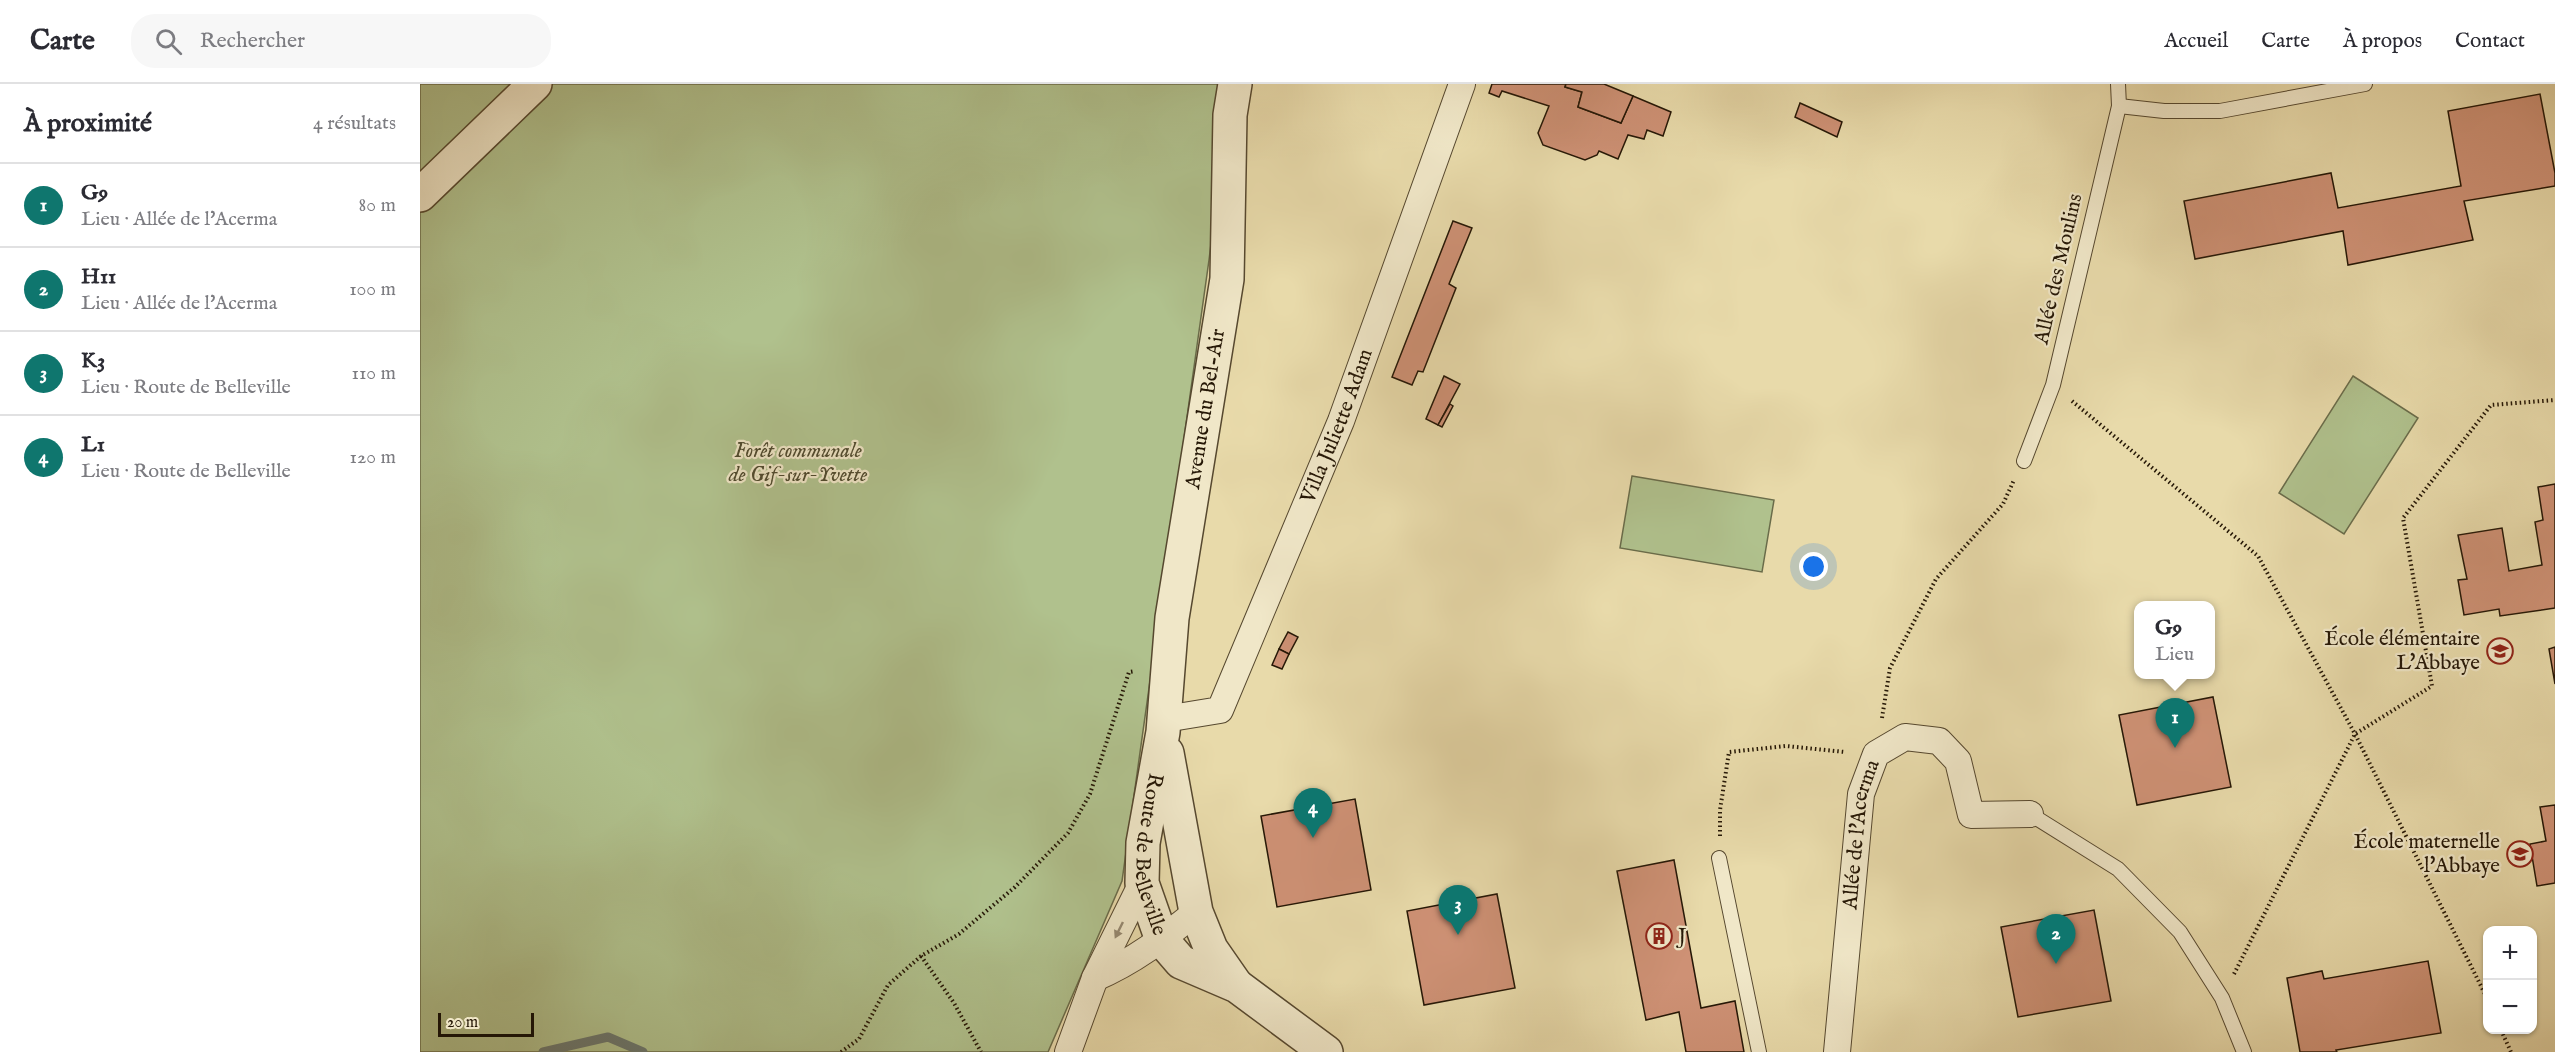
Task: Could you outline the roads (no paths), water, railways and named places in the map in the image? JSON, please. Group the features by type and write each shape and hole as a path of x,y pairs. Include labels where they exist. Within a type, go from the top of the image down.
{"street":[{"path":"420,195 535,84"},
{"name":"Avenue du Bel-Air","path":"1164,726 1172,618 1227,279 1230,115 1235,84"},
{"name":"Villa Juliette Adam","path":"1164,726 1220,710 1341,421 1462,84"},
{"name":"Route de Belleville","path":"1164,726 1196,912 1210,949 1237,986"},
{"name":"Route de Belleville","path":"1164,726 1143,843 1142,883 1171,951 1237,986 1326,1052"},
{"name":"Allée de l'Acerma","path":"1837,1052 1861,794 1876,754 1905,737 1939,741 1958,761 1971,815 2030,814"},
{"path":"1143,843 1165,827 1182,830"},
{"path":"1068,1052 1095,978 1142,883"},
{"path":"1095,978 1120,967 1171,951 1196,912"}],"lane":[{"name":"Allée des Moulins","path":"2024,461 2053,385 2119,106 2118,84"},
{"path":"2119,106 2164,111 2220,111 2365,84"},
{"path":"2030,814 2118,869 2180,932 2222,998 2244,1052"},
{"path":"1719,858 1759,1052"}],"waterway":[{"path":"543,1052 608,1037 643,1052"}],"place":[{"name":"École élémentaire L'Abbaye","path":"2500,651"},
{"name":"G9","path":"2175,748"},
{"name":"L1","path":"1313,838"},
{"name":"École maternelle l'Abbaye","path":"2520,854"},
{"name":"K3","path":"1458,935"},
{"name":"J","path":"1659,936"},
{"name":"H11","path":"2056,964"}],"park label":[{"name":"Forêt communale de Gif-sur-Yvette","path":"798,463"}]}
